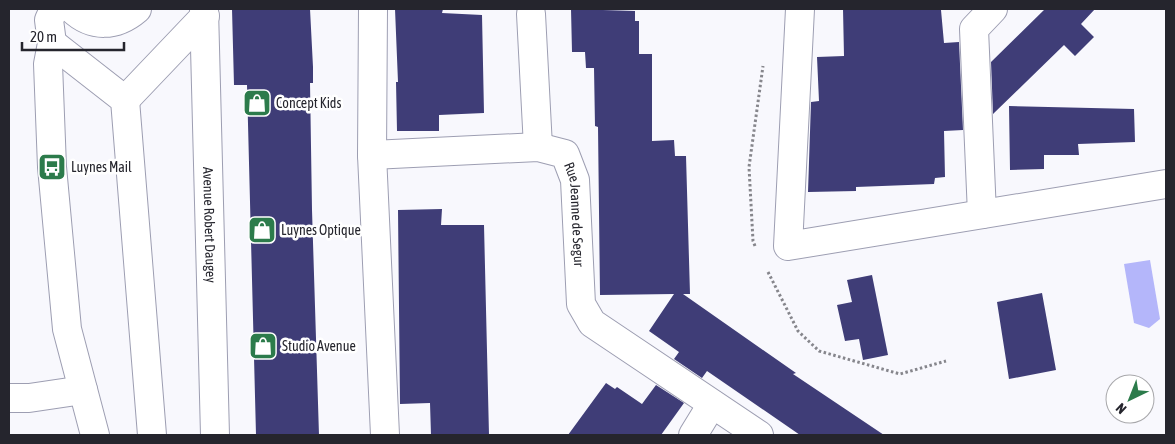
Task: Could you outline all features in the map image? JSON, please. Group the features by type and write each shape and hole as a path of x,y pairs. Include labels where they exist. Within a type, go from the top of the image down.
{"street":[{"path":"54,9 49,20 52,43 48,64 52,167 67,329 95,435"},
{"path":"72,9 80,17 95,23 111,23 126,18 137,9"},
{"path":"373,9 372,155 385,435"},
{"path":"800,9 788,246 1166,184"},
{"path":"982,214 974,28 994,9"},
{"name":"Avenue Robert Daugey","path":"125,100 204,12"},
{"name":"Avenue Robert Daugey","path":"204,12 215,435"},
{"path":"531,14 538,147"},
{"path":"52,43 95,23"},
{"path":"52,43 125,100 152,435"},
{"name":"Rue Jeanne de Segur","path":"372,155 538,147 565,154 575,180 582,304 592,323 712,404"},
{"path":"9,398 29,398 83,390"},
{"path":"693,435 712,404 759,435"}],"water":[{"path":"1150,260 1160,319 1149,328 1134,323 1124,264"}],"building":[{"path":"232,9 310,9 313,67 313,83 310,83 312,210 319,435 256,435 247,85 234,85"},
{"path":"395,9 443,9 442,13 482,15 484,113 439,115 439,131 397,131 396,82 398,82"},
{"path":"571,9 635,11 635,21 639,21 639,54 652,54 652,141 674,140 675,156 686,156 690,294 683,294 796,373 793,374 884,435 800,435 707,371 702,378 674,359 679,352 649,331 674,294 600,295 598,127 595,126 594,68 586,68 585,52 572,52"},
{"path":"843,9 941,10 944,43 959,42 963,130 944,131 945,177 935,178 934,184 856,187 856,191 808,192 811,102 819,101 817,57 844,56"},
{"path":"1045,9 1095,9 1081,24 1094,37 1075,56 1064,45 993,114 991,62"},
{"path":"1009,106 1134,109 1135,142 1078,144 1079,155 1044,155 1044,169 1010,170"},
{"path":"442,209 441,225 484,225 489,435 431,435 430,403 400,404 398,210"},
{"path":"872,275 888,355 863,360 859,339 845,341 837,305 852,302 847,280"},
{"path":"1042,293 1056,370 1009,379 997,302"},
{"path":"606,383 615,389 617,387 642,404 656,385 684,403 661,435 568,435"}],"place":[{"name":"Concept Kids","path":"257,103"},
{"name":"Luynes Mail","path":"52,167"},
{"name":"Luynes Optique","path":"262,230"},
{"name":"Studio Avenue","path":"263,346"}]}
